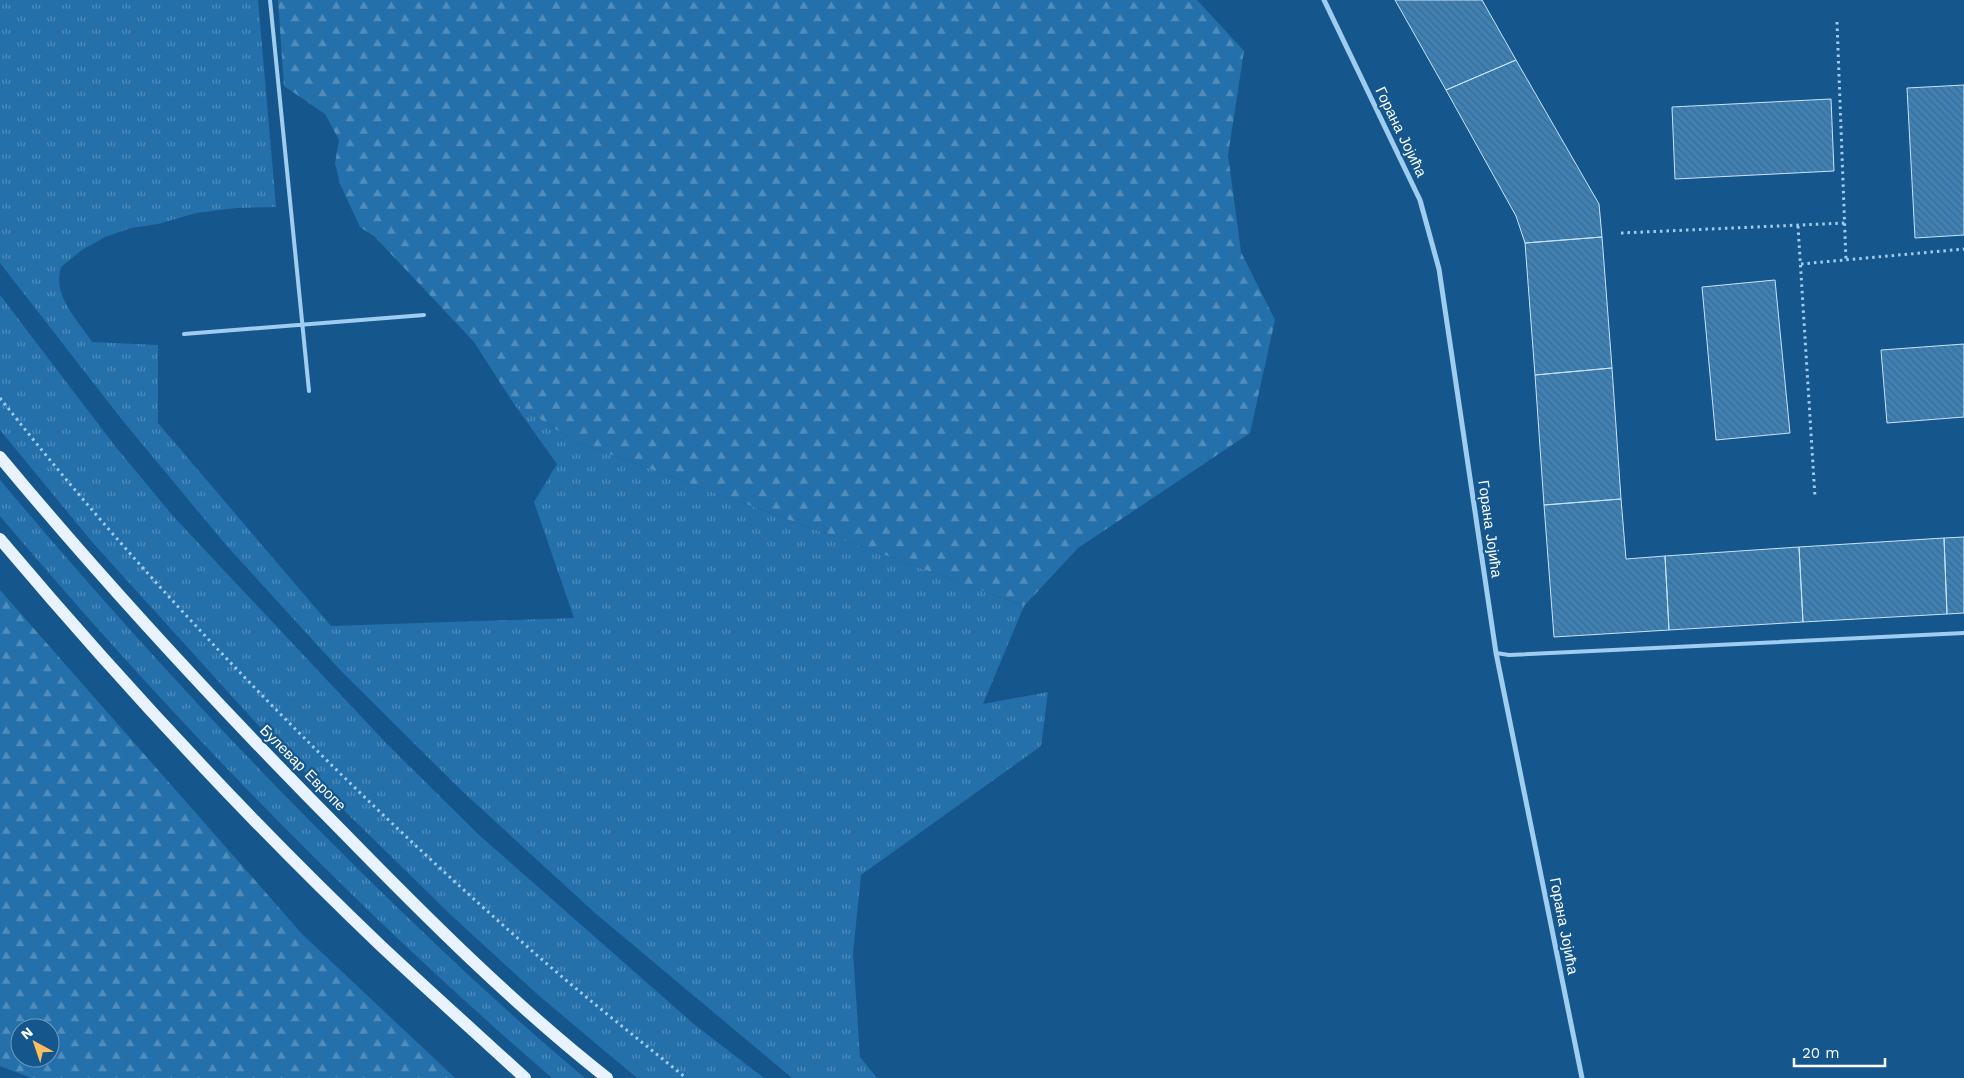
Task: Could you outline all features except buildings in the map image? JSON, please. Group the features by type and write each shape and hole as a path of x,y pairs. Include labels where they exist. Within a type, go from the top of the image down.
{"main road":[{"name":"Булевар Европе","path":"0,457 150,632 237,725 417,907 570,1048 607,1078"},
{"path":"0,539 111,668 199,762 380,944 525,1078"}],"street":[{"name":"Горана Јојића","path":"1324,0 1420,200 1439,269 1496,653 1582,1078"}],"lane":[{"path":"270,0 309,391"},
{"path":"184,334 424,315"},
{"path":"1496,653 1509,656 1964,633"}],"path":[{"path":"1838,22 1846,261"},
{"path":"1621,233 1845,223"},
{"path":"1798,226 1815,497"},
{"path":"1801,264 1964,249"},
{"path":"0,398 62,477 196,626 361,794 539,957 686,1078"}],"green space":[{"path":"0,0 258,0 276,207 236,208 196,213 158,224 131,228 105,237 82,250 61,267 60,288 73,316 92,342 158,345 158,423 331,626 574,618 534,502 557,464 512,401 574,441 1024,606 983,704 1048,692 1041,746 861,875 853,953 860,1057 877,1078 792,1078 595,913 462,791 341,671 226,545 123,421 0,263"},
{"path":"278,0 1197,0 1244,51 1228,155 1241,252 1275,320 1250,433 1078,548 1024,606 574,441 512,401 474,342 375,237 360,227 340,184 335,163 339,140 325,114 284,86"},
{"path":"0,295 115,446 173,516 387,744 478,834 695,1025 764,1078 637,1078 537,994 451,915 269,737 93,543 0,430"},
{"path":"0,480 174,678 309,821 468,975 585,1078 552,1078 406,946 265,808 130,664 0,516"},
{"path":"0,590 302,934 455,1078 31,1078 0,1066"}]}
